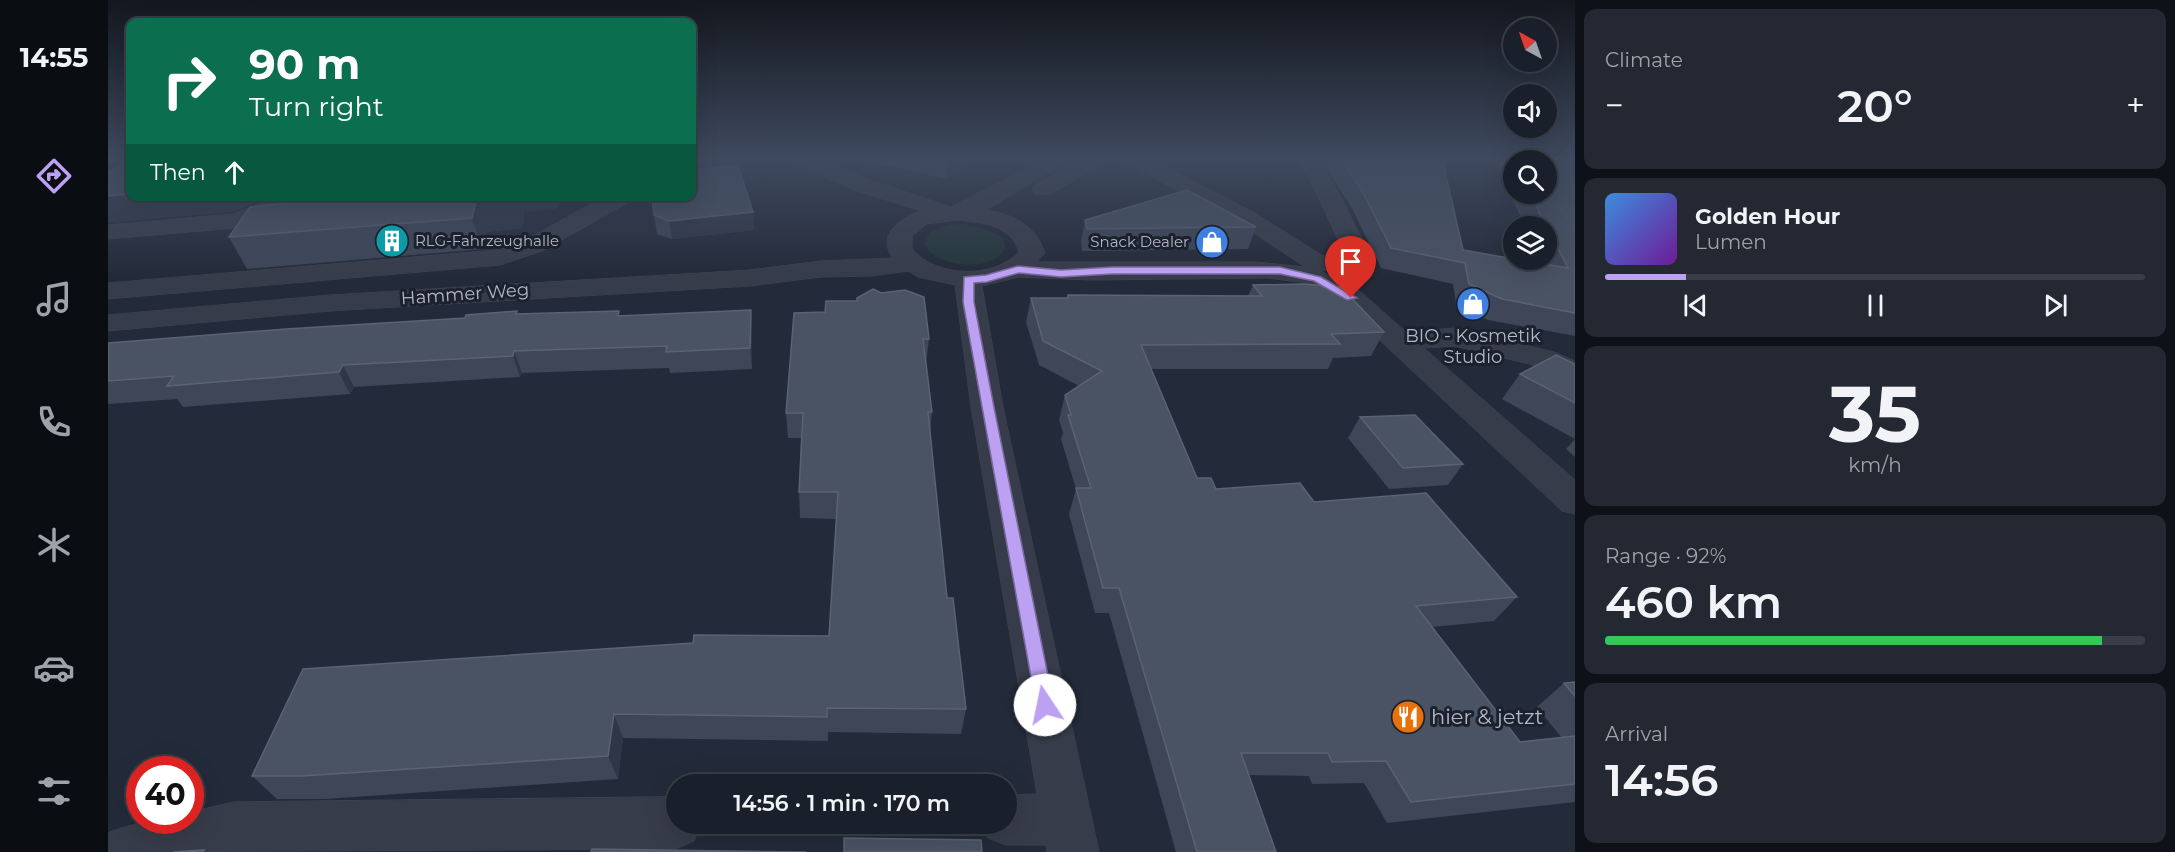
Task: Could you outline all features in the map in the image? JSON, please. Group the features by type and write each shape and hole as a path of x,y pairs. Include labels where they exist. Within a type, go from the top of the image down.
{"street":[{"path":"875,198 908,242 937,274 968,280 987,279 1025,259"},
{"path":"910,198 952,213 1003,221 1026,235 1025,259"},
{"path":"952,213 983,198"},
{"path":"1003,221 1014,205 1028,198"},
{"path":"1208,198 1247,218 1351,298 1575,501"},
{"path":"1025,259 1061,274 1112,270 1318,271 1359,259 1330,198"},
{"path":"108,232 235,221 290,201"},
{"path":"108,291 500,257 533,246 614,201"},
{"name":"Hammer Weg","path":"108,323 330,303 764,277 821,268 872,268 952,213"},
{"path":"968,280 969,302 987,407 1069,836 1017,823"},
{"path":"1401,341 1455,337 1543,358 1575,373"},
{"path":"125,852 234,828 348,840 666,824"}],"shaded area":[{"path":"962,224 993,233 1005,242 1005,248 992,260 971,265 948,262 930,251 924,244 930,232 949,225"}],"building":[{"path":"696,198 748,198 753,212 669,221 654,215 653,201 696,201"},
{"path":"1161,198 1201,198 1256,227 1087,229 1085,220"},
{"path":"1365,198 1451,198 1463,250 1503,257 1503,270 1557,270 1557,266 1568,268 1557,247 1557,216 1541,216 1535,204 1557,204 1557,198 1575,198 1575,313 1502,299 1469,284 1465,263 1391,248"},
{"path":"308,201 476,201 472,218 229,237 250,207"},
{"path":"1303,284 1341,287 1384,332 1331,334 1340,344 1141,345 1197,478 1211,478 1216,489 1300,483 1314,502 1426,493 1517,597 1416,606 1520,742 1575,736 1575,784 1411,802 1386,761 1332,762 1328,753 1241,753 1276,852 1197,852 1119,588 1103,588 1076,488 1091,488 1068,415 1071,415 1065,395 1102,371 1043,341 1031,298 1068,298 1068,295 1262,296 1253,285"},
{"path":"873,289 881,293 905,290 924,297 929,339 923,339 932,412 928,412 947,598 953,598 966,709 827,708 827,717 614,714 608,756 302,776 252,776 303,669 693,643 694,635 829,636 838,492 799,492 803,413 786,413 794,313 825,312 826,301 857,301 857,298"},
{"path":"751,310 750,348 666,352 667,346 514,351 513,356 343,365 339,372 167,386 174,376 108,381 108,343 465,318 466,315 517,311 516,314 619,311 618,316"},
{"path":"1556,355 1575,364 1575,403 1520,374"},
{"path":"1415,415 1463,464 1403,468 1360,417"},
{"path":"1575,682 1575,696 1564,683"},
{"path":"844,838 981,840 982,852 844,852"},
{"path":"592,849 806,852 591,852"},
{"path":"204,850 202,852 173,852"}],"place":[{"name":"RLG-Fahrzeughalle","path":"392,241"},
{"name":"Snack Dealer","path":"1212,242"},
{"name":"BIO - Kosmetik Studio","path":"1473,304"},
{"name":"hier & jetzt","path":"1408,717"}],"route":[{"path":"1045,705 987,407 969,302 968,280 987,279 1018,269 1061,274 1112,270 1263,270 1302,274 1336,287 1351,298"}]}
